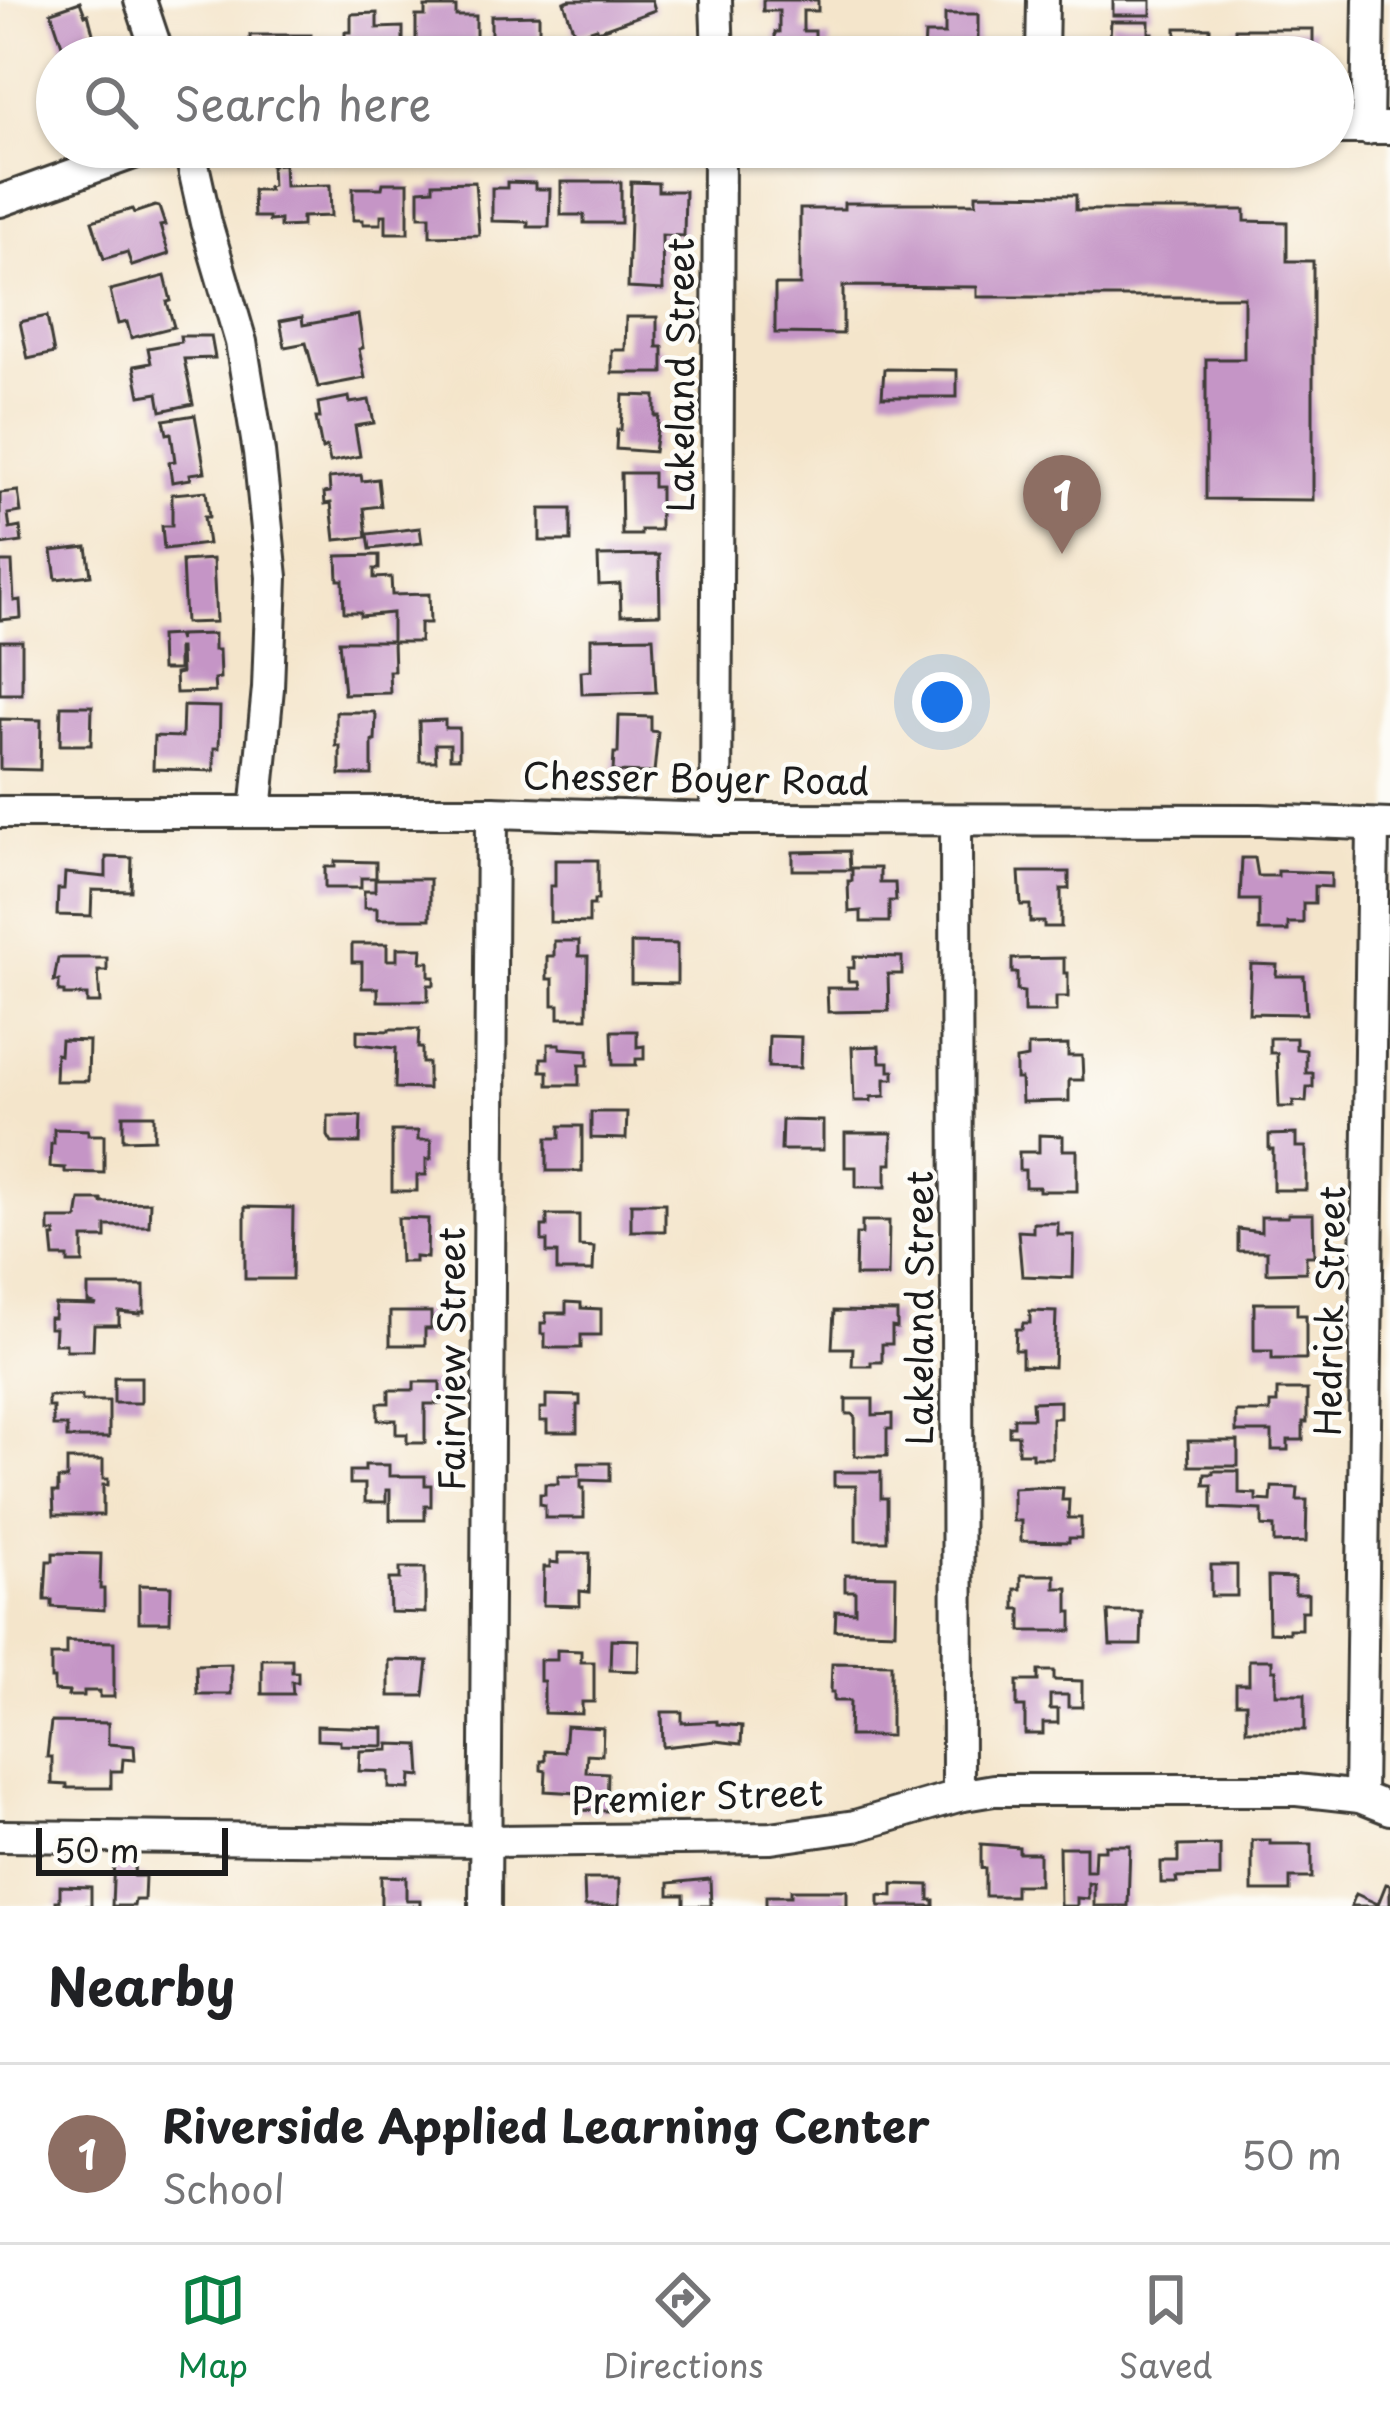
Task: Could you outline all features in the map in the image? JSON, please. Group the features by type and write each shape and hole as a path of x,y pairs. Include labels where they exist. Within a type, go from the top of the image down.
{"street":[{"path":"140,0 153,36"},
{"path":"716,0 717,36"},
{"path":"1042,36 1043,0"},
{"path":"1369,0 1378,128"},
{"path":"0,201 92,168"},
{"path":"194,168 241,342 266,514 272,599 256,812"},
{"name":"Lakeland Street","path":"716,819 719,168"},
{"name":"Chesser Boyer Road","path":"0,812 492,812 716,819 1260,820 1382,825"},
{"name":"Fairview Street","path":"485,1906 492,812"},
{"name":"Lakeland Street","path":"956,820 958,1796"},
{"name":"Hedrick Street","path":"1360,1797 1382,825"},
{"name":"Premier Street","path":"0,1836 770,1838 855,1826 994,1790 1264,1789 1360,1797 1390,1809"}],"building":[{"path":"652,0 655,10 575,35 564,2"},
{"path":"763,0 818,0 818,11 803,11 803,31 815,31 815,36 775,36 779,11 763,11"},
{"path":"1113,0 1151,0 1151,15 1113,15"},
{"path":"80,2 94,36 59,36 51,12"},
{"path":"425,7 456,7 456,16 476,16 476,36 416,36 416,16 425,16"},
{"path":"377,13 377,28 403,27 403,36 345,36 351,32 351,14"},
{"path":"945,14 978,14 978,36 925,36 945,34"},
{"path":"539,15 539,36 491,36 491,16"},
{"path":"1111,21 1149,21 1149,33 1153,33 1153,36 1110,36"},
{"path":"1176,28 1210,28 1210,36 1176,36"},
{"path":"1235,29 1313,29 1313,36 1235,36"},
{"path":"271,168 284,168 285,186 330,185 331,216 302,217 302,226 280,227 280,220 254,217 253,190 272,186"},
{"path":"475,182 479,235 430,236 430,216 419,216 419,190 433,189 433,183"},
{"path":"507,182 550,189 549,227 492,221 492,188 507,188"},
{"path":"561,182 621,182 621,223 584,223 584,215 561,215"},
{"path":"631,182 658,183 658,191 685,191 684,236 662,235 663,290 628,288"},
{"path":"383,183 408,183 408,233 386,233 386,215 381,215 381,224 353,220 353,188 382,188"},
{"path":"976,194 1076,195 1076,210 1245,210 1245,221 1287,222 1287,261 1313,261 1313,500 1206,499 1206,359 1244,359 1244,297 977,297 977,287 843,286 843,334 775,333 775,285 800,285 800,209 844,209 844,203 976,203"},
{"path":"155,206 165,225 160,226 169,254 132,266 127,252 104,259 92,221"},
{"path":"165,276 174,327 131,338 127,322 118,324 110,290"},
{"path":"358,315 365,378 318,387 306,343 285,347 280,321 302,317 303,325"},
{"path":"47,316 54,353 28,359 20,322"},
{"path":"626,317 657,317 663,373 612,373 612,350 625,350"},
{"path":"180,336 211,336 215,358 184,359 193,404 161,411 158,393 140,396 134,366 151,363 148,348 181,342"},
{"path":"884,369 957,370 957,397 882,397"},
{"path":"623,395 655,396 655,416 659,416 654,452 616,449"},
{"path":"349,397 350,403 369,400 374,423 355,426 360,456 330,462 327,447 322,449 318,403"},
{"path":"195,415 205,472 172,482 169,462 175,461 164,420"},
{"path":"621,473 653,473 653,487 660,487 660,530 622,535"},
{"path":"361,475 362,481 378,479 381,506 364,508 367,537 335,540 331,503 325,504 329,478"},
{"path":"18,491 21,512 8,514 10,529 20,527 22,542 0,545 0,493"},
{"path":"206,491 208,544 164,549 162,526 172,526 172,494"},
{"path":"540,509 571,509 571,541 540,541"},
{"path":"420,528 422,543 370,549 368,534"},
{"path":"87,547 91,575 56,579 52,551"},
{"path":"379,555 374,578 391,577 392,595 429,594 430,623 420,623 420,642 393,642 390,693 344,694 339,641 392,641 392,613 360,616 360,612 344,612 337,556"},
{"path":"659,555 660,614 621,615 620,584 599,585 598,556"},
{"path":"213,559 216,622 185,623 182,561"},
{"path":"0,562 12,562 14,601 20,600 21,618 0,620"},
{"path":"214,634 220,678 214,679 215,692 176,693 180,648 178,670 161,670 160,636 177,635 179,641 179,635"},
{"path":"653,637 656,692 582,694 581,671 591,670 591,638"},
{"path":"0,641 22,641 22,694 0,694"},
{"path":"61,706 92,706 91,745 60,745"},
{"path":"183,706 220,707 214,771 153,769 154,736 182,737"},
{"path":"336,712 376,715 372,775 340,775"},
{"path":"619,716 651,717 651,731 658,732 654,773 613,772"},
{"path":"0,719 41,720 40,770 0,769"},
{"path":"445,720 445,728 459,728 459,758 450,758 450,744 435,744 436,761 420,761 419,721"},
{"path":"849,851 850,870 793,870 793,852"},
{"path":"106,857 132,858 131,891 92,890 91,916 57,915 58,889 64,889 65,873 106,877"},
{"path":"1242,858 1255,858 1258,876 1278,876 1278,871 1331,873 1331,887 1315,886 1315,903 1303,903 1303,923 1288,923 1288,931 1259,931 1259,900 1240,900"},
{"path":"555,860 598,860 598,900 589,905 589,923 550,922"},
{"path":"335,861 376,862 376,878 361,878 361,888 325,888 325,867 335,867"},
{"path":"852,868 880,868 880,883 895,883 896,901 889,901 889,922 861,922 861,911 849,912"},
{"path":"1019,872 1069,872 1069,889 1061,889 1061,927 1030,922 1030,905 1021,905"},
{"path":"375,879 430,879 430,919 377,919 377,908 364,908 364,891 375,891"},
{"path":"554,941 579,941 579,956 588,956 587,1018 559,1018 559,1005 553,1005 547,956 554,956"},
{"path":"631,943 677,944 677,984 631,983"},
{"path":"352,944 387,944 387,960 397,960 397,948 422,948 421,962 429,962 429,977 434,977 434,985 428,985 428,1001 378,1001 378,988 362,988 362,962 352,962"},
{"path":"854,956 902,957 902,974 888,974 889,1011 828,1012 827,988 857,988 856,981 848,981"},
{"path":"58,958 107,958 107,971 98,971 100,1003 87,1003 87,995 59,992 59,981 54,981"},
{"path":"1064,958 1068,997 1056,997 1056,1012 1024,1012 1024,992 1017,991 1012,959"},
{"path":"1251,964 1277,965 1276,976 1304,976 1306,1014 1249,1013"},
{"path":"419,1029 418,1048 422,1048 422,1063 428,1063 428,1089 395,1088 396,1048 357,1044 357,1030"},
{"path":"612,1031 637,1031 637,1047 644,1046 644,1059 636,1059 636,1065 613,1065"},
{"path":"769,1036 801,1037 800,1068 768,1067"},
{"path":"1270,1038 1296,1038 1296,1049 1306,1050 1306,1073 1313,1073 1313,1087 1307,1087 1306,1102 1279,1107 1277,1053 1270,1053"},
{"path":"61,1040 89,1041 88,1081 55,1081"},
{"path":"548,1044 588,1050 588,1065 579,1065 579,1085 548,1085 541,1058 548,1058"},
{"path":"1068,1045 1068,1056 1082,1056 1083,1080 1069,1080 1069,1101 1022,1102 1016,1060 1028,1058 1028,1046"},
{"path":"879,1046 880,1062 889,1062 894,1079 885,1079 885,1096 854,1101 852,1047"},
{"path":"591,1112 627,1112 626,1139 591,1138"},
{"path":"123,1115 154,1115 154,1139 123,1140"},
{"path":"328,1116 361,1116 360,1143 332,1143"},
{"path":"782,1120 823,1121 823,1150 781,1150"},
{"path":"560,1126 582,1126 582,1171 547,1171 547,1138 560,1138"},
{"path":"54,1129 104,1135 104,1173 50,1167"},
{"path":"392,1131 418,1131 418,1140 431,1140 431,1159 426,1159 426,1175 417,1175 417,1191 392,1191"},
{"path":"845,1133 892,1133 886,1187 856,1187 856,1167 845,1167"},
{"path":"1296,1134 1296,1147 1306,1147 1306,1190 1273,1190 1269,1135"},
{"path":"1039,1135 1063,1136 1063,1150 1077,1150 1077,1191 1025,1187 1019,1152 1039,1152"},
{"path":"80,1200 150,1202 149,1226 106,1226 106,1238 83,1238 83,1263 68,1263 68,1257 54,1257 55,1232 49,1232 49,1219 77,1219"},
{"path":"631,1203 665,1203 665,1231 631,1231"},
{"path":"245,1207 293,1208 292,1279 245,1279"},
{"path":"1313,1214 1314,1256 1306,1256 1306,1272 1267,1273 1267,1251 1238,1251 1238,1229 1261,1232 1261,1217"},
{"path":"547,1215 579,1215 579,1246 594,1247 593,1271 557,1271 557,1253 547,1253 547,1241 542,1241"},
{"path":"398,1218 428,1219 427,1258 400,1262"},
{"path":"862,1221 889,1221 888,1276 855,1276 856,1234 862,1234"},
{"path":"1033,1223 1058,1223 1058,1235 1074,1235 1073,1278 1022,1276 1018,1231 1033,1232"},
{"path":"88,1286 144,1286 144,1312 119,1312 119,1325 94,1325 93,1350 66,1350 66,1344 54,1344 55,1328 49,1328 49,1318 54,1318 55,1304 97,1305 88,1302"},
{"path":"566,1302 601,1309 601,1335 581,1335 581,1348 545,1348 541,1323 546,1323 546,1313 566,1313"},
{"path":"1254,1303 1297,1303 1297,1315 1306,1315 1306,1359 1272,1359 1272,1351 1254,1351"},
{"path":"834,1311 897,1312 892,1344 882,1344 882,1362 852,1366 853,1348 832,1348"},
{"path":"1030,1311 1056,1312 1054,1367 1022,1366 1022,1350 1015,1350 1016,1329 1030,1323"},
{"path":"390,1312 431,1312 425,1345 390,1345"},
{"path":"114,1377 141,1377 141,1403 114,1403"},
{"path":"414,1382 440,1382 440,1404 425,1404 425,1443 407,1443 407,1434 396,1434 396,1420 378,1420 378,1403 389,1403 389,1390 414,1390"},
{"path":"1277,1390 1307,1390 1303,1440 1288,1440 1288,1450 1272,1450 1272,1432 1236,1432 1236,1412 1270,1412 1270,1403 1277,1403"},
{"path":"546,1395 580,1396 577,1432 547,1432 547,1421 540,1421"},
{"path":"48,1396 109,1401 109,1438 67,1438 67,1426 53,1426"},
{"path":"846,1399 873,1399 873,1415 892,1414 887,1456 855,1456 855,1418 846,1414"},
{"path":"1060,1401 1060,1418 1052,1418 1052,1458 1018,1453 1018,1435 1009,1435 1014,1418 1033,1418 1032,1402"},
{"path":"1188,1441 1238,1441 1238,1466 1189,1466"},
{"path":"67,1460 103,1460 103,1479 108,1479 108,1485 103,1485 103,1515 54,1515 53,1492 58,1492 58,1479 67,1479"},
{"path":"579,1463 610,1463 610,1481 581,1480 584,1518 545,1518 540,1494 545,1494 545,1484 558,1484 558,1476 579,1476"},
{"path":"365,1465 389,1465 389,1476 425,1476 425,1485 431,1485 431,1506 425,1506 425,1520 390,1520 390,1490 386,1490 386,1502 365,1502 365,1484 350,1484 350,1471 365,1471"},
{"path":"1239,1471 1239,1493 1256,1494 1256,1500 1271,1501 1272,1487 1298,1488 1297,1500 1307,1500 1306,1542 1274,1543 1274,1527 1262,1526 1262,1510 1212,1508 1212,1485 1204,1485 1205,1474"},
{"path":"834,1472 881,1472 881,1498 887,1498 887,1541 856,1541 856,1486 834,1486"},
{"path":"1013,1488 1063,1488 1062,1500 1069,1500 1068,1518 1081,1518 1081,1538 1021,1541 1021,1521 1013,1521"},
{"path":"53,1553 101,1554 104,1610 52,1607 52,1600 45,1600 47,1561 53,1561"},
{"path":"558,1553 590,1553 589,1592 580,1591 580,1606 543,1605 544,1567 558,1563"},
{"path":"1211,1565 1237,1565 1237,1596 1211,1596"},
{"path":"400,1568 425,1568 425,1613 390,1612 389,1579 400,1579"},
{"path":"845,1575 896,1576 895,1632 835,1630 836,1611 855,1612 855,1591 845,1591"},
{"path":"1021,1575 1055,1575 1055,1588 1068,1588 1072,1631 1021,1631 1015,1589 1021,1589"},
{"path":"1268,1577 1295,1578 1295,1594 1308,1594 1301,1629 1269,1632"},
{"path":"139,1585 171,1586 170,1622 139,1622"},
{"path":"1108,1612 1142,1612 1141,1645 1110,1645"},
{"path":"611,1639 639,1640 638,1671 610,1670"},
{"path":"66,1641 114,1642 114,1697 100,1697 100,1691 68,1696 69,1692 54,1691 51,1655 66,1655"},
{"path":"557,1650 581,1651 581,1662 594,1662 594,1702 582,1702 582,1714 544,1713 540,1660 557,1660"},
{"path":"262,1659 292,1659 292,1672 298,1672 298,1682 292,1682 293,1694 262,1694"},
{"path":"389,1660 428,1661 424,1696 389,1696"},
{"path":"1249,1660 1272,1660 1276,1694 1305,1694 1305,1730 1246,1730 1246,1703 1236,1703 1236,1684 1249,1684"},
{"path":"832,1663 891,1664 891,1736 849,1736 850,1701 834,1701"},
{"path":"231,1664 231,1694 197,1694 196,1665"},
{"path":"1038,1671 1054,1671 1054,1680 1082,1681 1082,1707 1068,1707 1068,1695 1050,1695 1050,1709 1058,1709 1058,1723 1043,1723 1043,1734 1025,1734 1025,1707 1017,1707 1017,1681 1038,1681"},
{"path":"662,1712 682,1712 682,1723 717,1721 742,1726 741,1744 716,1741 663,1747"},
{"path":"51,1722 108,1723 108,1744 134,1746 135,1760 123,1759 122,1771 111,1771 111,1788 52,1784 52,1757 47,1757"},
{"path":"317,1726 384,1728 384,1746 317,1740"},
{"path":"566,1726 603,1728 602,1755 587,1754 586,1772 608,1773 607,1811 578,1810 578,1793 545,1791 546,1771 541,1770 541,1761 545,1761 545,1751 564,1752"},
{"path":"389,1744 419,1745 421,1776 411,1775 410,1789 389,1788 389,1772 359,1771 360,1751 389,1750"},
{"path":"1252,1840 1312,1844 1312,1878 1290,1878 1290,1891 1252,1891"},
{"path":"981,1844 1039,1853 1039,1885 1015,1885 1015,1896 985,1896"},
{"path":"1105,1845 1130,1845 1128,1906 1094,1906 1094,1883 1088,1883 1088,1899 1077,1898 1077,1906 1060,1906 1059,1847 1086,1847 1086,1871 1094,1871 1095,1850 1105,1850"},
{"path":"1220,1845 1220,1877 1161,1883 1161,1862 1178,1862 1178,1846"},
{"path":"114,1858 135,1859 134,1876 145,1876 144,1900 135,1900 134,1906 112,1906"},
{"path":"381,1876 406,1877 406,1900 420,1900 420,1906 381,1906"},
{"path":"584,1879 619,1879 619,1906 585,1906"},
{"path":"710,1879 711,1906 684,1906 684,1895 669,1895 669,1883"},
{"path":"893,1884 929,1885 934,1906 879,1906 879,1895 893,1896"},
{"path":"1386,1884 1390,1885 1390,1906 1351,1906 1356,1894 1378,1904"},
{"path":"60,1886 91,1887 91,1906 56,1906"},
{"path":"791,1890 847,1890 847,1906 766,1906 766,1896 791,1896"}],"place":[{"name":"Riverside Applied Learning Center","path":"1062,554"}]}
